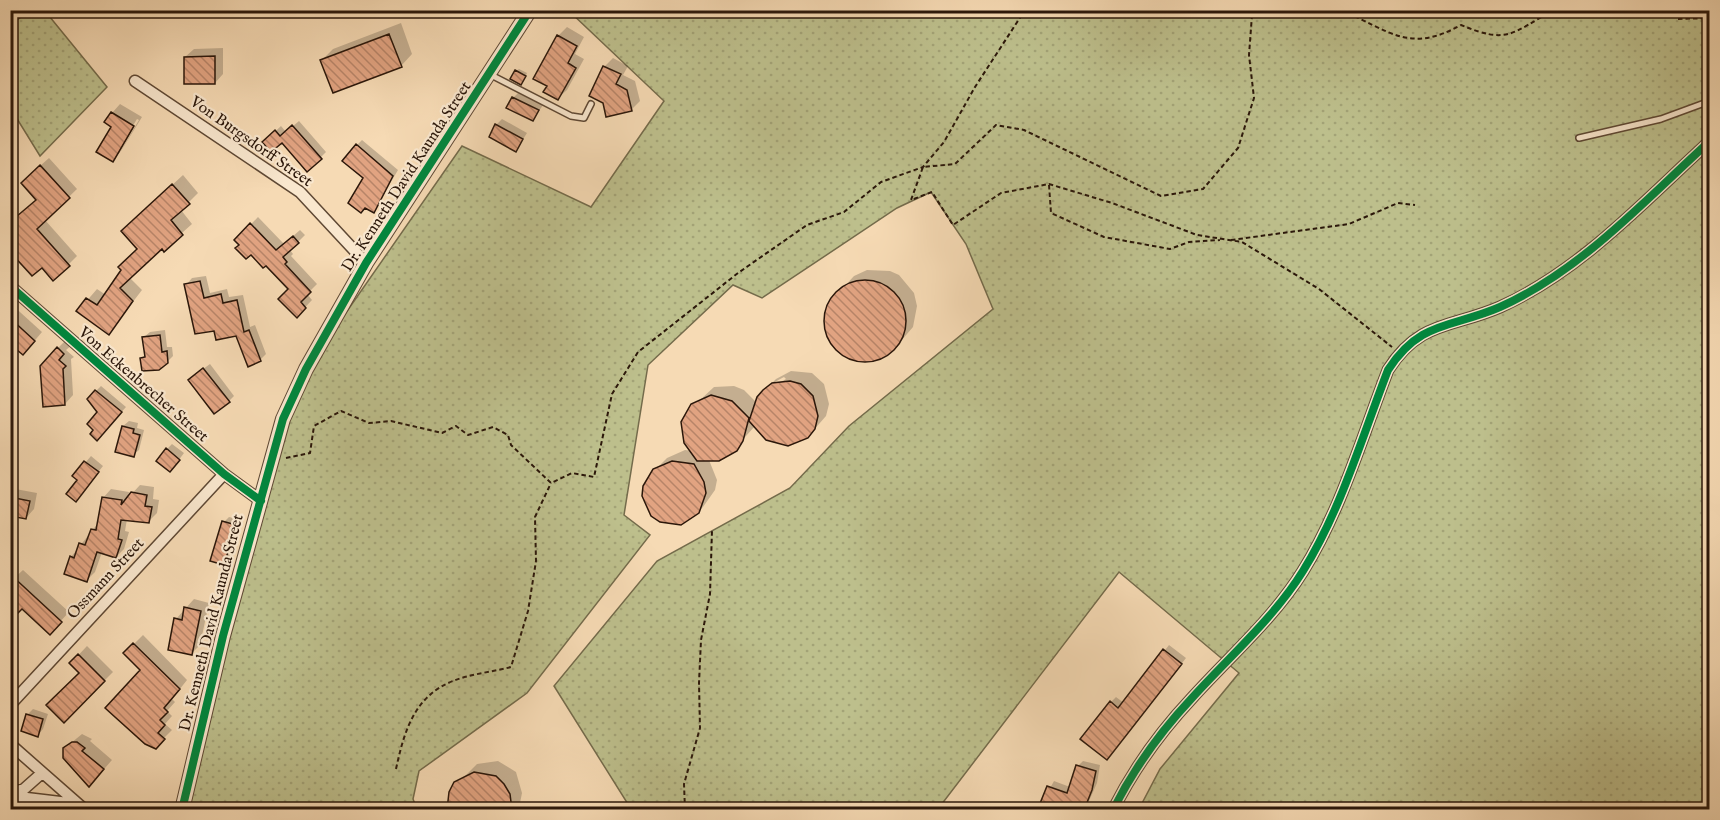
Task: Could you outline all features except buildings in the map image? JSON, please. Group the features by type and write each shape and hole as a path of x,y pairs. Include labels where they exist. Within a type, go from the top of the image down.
{"street":[{"name":"Dr. Kenneth David Kaunda Street","path":"182,810 224,636 293,395 366,263 530,10"},
{"name":"Von Burgsdorff Street","path":"135,81 300,192 366,263"},
{"path":"1113,810 1124,789 1191,699 1283,598 1303,572 1321,539 1389,370 1399,353 1413,339 1430,330 1499,307 1567,269 1710,141"},
{"name":"Von Eckenbrecher Street","path":"10,286 224,474 261,501"},
{"name":"Ossmann Street","path":"10,705 224,474"},
{"path":"10,744 81,807"},
{"path":"10,795 24,789 42,772"},
{"path":"186,793 187,810"},
{"path":"10,795 81,807"}],"lane":[{"path":"489,74 571,116 584,118 591,104"},
{"path":"1579,138 1661,119 1710,101"}],"path":[{"path":"1025,10 975,87 944,142 923,167 911,200 932,192 953,225 1002,193 1049,184 1112,203 1197,235 1242,242 1319,289 1399,353"},
{"path":"396,769 404,734 423,698 453,681 511,667 528,611 536,561 535,517 551,483 572,473 594,477 612,394 638,352 656,336 738,273 807,225 844,212 880,182 923,167 955,164 996,125 1024,130 1161,196 1203,189 1238,148 1251,108 1254,98 1249,56 1252,15 1258,10"},
{"path":"1341,10 1403,39 1439,37 1461,25 1484,34 1510,36 1554,10"},
{"path":"1666,10 1678,19 1710,18"},
{"path":"1049,184 1051,213 1104,237 1170,249 1190,242 1227,240 1349,224 1398,203 1415,205"},
{"path":"272,462 310,453 314,426 342,411 369,423 391,421 442,433 456,426 468,435 493,428 508,435 512,445 551,483"},
{"path":"685,810 684,784 700,728 699,673 710,594 712,530"}],"green space":[{"path":"30,10 45,11 107,87 40,156 11,109 11,25"},
{"path":"569,11 1709,11 1709,809 1139,809 1160,769 1239,673 1119,572 938,809 631,809 554,686 657,561 790,488 849,426 993,309 966,244 931,192 897,208 762,298 733,285 648,365 624,515 650,535 527,693 419,771 413,799 417,809 187,809 223,636 283,419 320,350 462,146 591,207 664,101"}],"cycle path":[{"path":"182,810 223,636 283,419 306,369 366,263 530,10"},
{"path":"1113,810 1139,765 1170,723 1265,621 1303,571 1340,498 1388,370 1400,354 1412,342 1425,334 1500,307 1558,274 1611,233 1710,141"},
{"path":"10,286 224,474 261,501"}]}
